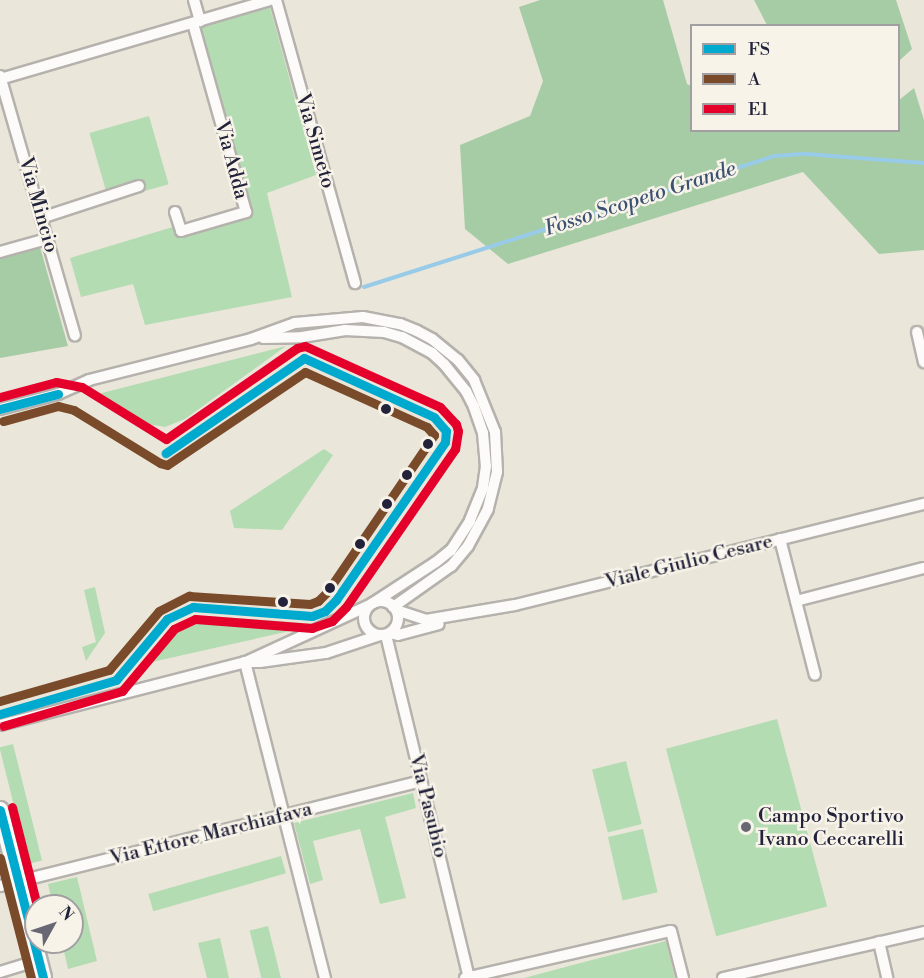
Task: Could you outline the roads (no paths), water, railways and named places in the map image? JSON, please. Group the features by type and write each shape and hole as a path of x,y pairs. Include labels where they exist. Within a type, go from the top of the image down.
{"main road":[{"path":"0,810 43,978"}],"street":[{"path":"194,0 197,22"},
{"path":"0,78 270,0"},
{"name":"Via Simeto","path":"276,0 355,283"},
{"name":"Via Adda","path":"174,212 181,231 246,212 197,22"},
{"name":"Via Mincio","path":"0,78 75,334"},
{"path":"41,218 139,186"},
{"path":"0,252 47,239"},
{"path":"0,409 58,394 89,380 250,339 296,323 316,319 363,317 384,320 400,324 432,339 458,360 479,390 490,417 497,444 497,472 488,509 476,536 451,566 395,608"},
{"name":"Viale Giulio Cesare","path":"0,724 245,662 371,604 451,550 470,521 478,503 486,466 483,433 466,391 432,353 402,337 384,332 345,330 302,337 250,339"},
{"path":"917,332 924,362"},
{"name":"Viale Giulio Cesare","path":"395,608 426,620 515,605 924,504"},
{"path":"780,539 815,675"},
{"path":"796,601 924,568"},
{"path":"384,601 395,608 397,624 385,634 366,627 364,616 371,604 384,601"},
{"name":"Viale Giulio Cesare","path":"245,662 326,653 385,634 410,632 440,624 452,616"},
{"name":"Via Pasubio","path":"385,634 422,781 467,978"},
{"path":"245,662 325,978"},
{"name":"Via Ettore Marchiafava","path":"0,886 422,781"},
{"path":"467,978 671,931 683,978"},
{"path":"723,978 924,932"},
{"path":"879,942 887,978"},
{"path":"0,972 39,960"}],"waterway":[{"name":"Fosso Scopeto Grande","path":"364,287 775,156 806,154 924,163"}],"place":[{"name":"Campo Sportivo Ivano Ceccarelli","path":"746,827"}]}
